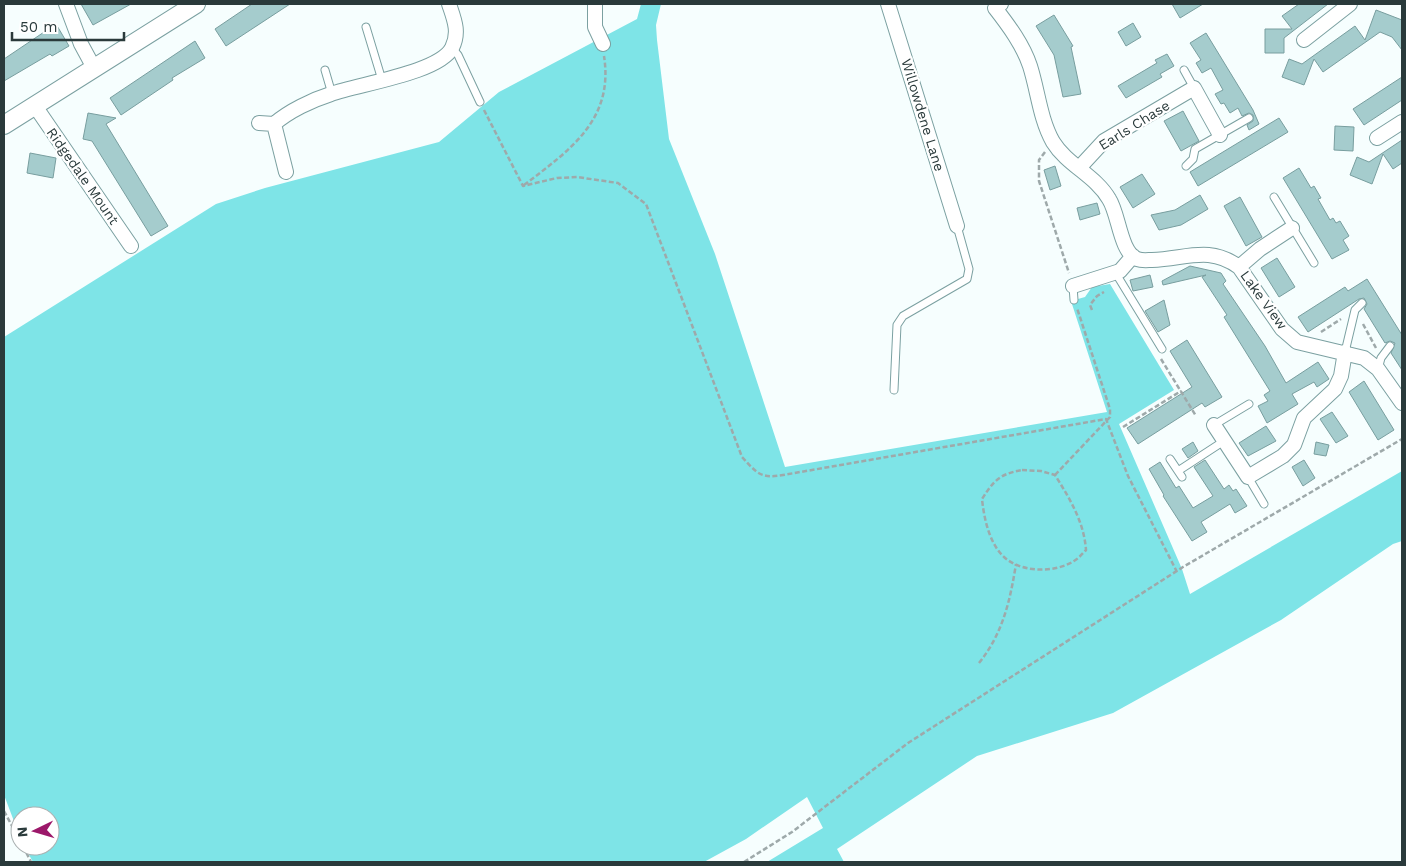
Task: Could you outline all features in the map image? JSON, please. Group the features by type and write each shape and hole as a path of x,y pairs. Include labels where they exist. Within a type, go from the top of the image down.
{"street":[{"path":"66,4 81,44 94,68"},
{"path":"4,125 196,4"},
{"path":"259,123 274,124 282,117 332,94 419,69 446,55 452,48 456,26 449,4"},
{"path":"595,4 595,28 602,44"},
{"name":"Willowdene Lane","path":"888,4 957,226"},
{"path":"1304,40 1350,4"},
{"path":"996,5 1013,30 1029,65 1045,124 1053,141 1060,153 1079,168 1110,199 1126,249 1133,256 1124,267 1074,293"},
{"path":"1194,88 1220,134"},
{"name":"Earls Chase","path":"1079,168 1104,142 1194,88"},
{"name":"Ridgedale Mount","path":"35,106 131,246"},
{"path":"1378,138 1402,122"},
{"path":"274,124 286,172"},
{"path":"1239,267 1260,249 1292,228"},
{"name":"Lake View","path":"1133,256 1144,260 1188,254 1219,255 1239,267 1282,329 1298,342 1364,358 1378,369 1402,404"},
{"path":"1214,425 1248,477 1283,456 1294,445 1304,418 1335,389 1341,376 1345,352"}],"lane":[{"path":"366,27 382,80"},
{"path":"452,48 458,55 480,102"},
{"path":"326,70 332,94"},
{"path":"1184,70 1194,88"},
{"path":"1186,166 1193,159 1195,150 1249,118"},
{"path":"1274,197 1314,263"},
{"path":"894,390 897,325 903,316 967,279 969,269 957,226"},
{"path":"1115,272 1162,349"},
{"path":"1345,352 1355,310 1362,303"},
{"path":"1378,369 1381,358 1390,346"},
{"path":"1214,425 1249,404"},
{"path":"1170,459 1180,474 1224,441"},
{"path":"1248,477 1264,504"}],"path":[{"path":"523,186 566,152 590,128 602,101 607,74 602,44"},
{"path":"480,102 523,186"},
{"path":"1053,141 1039,160 1040,182 1110,409 1108,421 1128,476 1177,572"},
{"path":"523,186 557,178 585,178 618,183 646,204 742,457 761,476 768,478 1106,418 1108,421"},
{"path":"1092,310 1090,305 1092,301 1109,290"},
{"path":"1123,428 1181,391"},
{"path":"1055,475 1108,421"},
{"path":"744,862 792,832 908,743 1177,572 1402,439"},
{"path":"1022,470 1042,470 1055,475 1073,505 1084,532 1086,550 1074,561 1038,570 1016,564 1004,557 989,532 982,499 992,484 1005,473 1022,470"},
{"path":"979,663 990,649 1002,626 1010,598 1016,564"},
{"path":"4,811 10,822"}],"shaded area":[{"path":"641,4 661,4 656,25 669,139 715,254 785,467 1107,412 1071,301 1085,297 1092,287 1110,284 1174,390 1119,424 1182,569 1190,594 1402,471 1402,541 1393,544 1281,620 1113,713 977,756 837,849 844,862 767,862 823,828 807,797 746,839 704,862 33,862 30,856 60,856 60,806 10,806 10,811 4,795 4,337 216,204 265,188 439,142 499,92 637,19"}],"building":[{"path":"81,4 131,4 93,25"},
{"path":"252,4 290,4 226,46 215,29"},
{"path":"1172,4 1203,4 1180,18"},
{"path":"1299,4 1328,4 1284,38 1284,53 1265,53 1265,29 1292,29 1282,16"},
{"path":"1376,10 1402,20 1402,50 1392,37 1380,32 1323,72 1314,59 1304,85 1282,77 1289,59 1302,64 1355,26 1365,40"},
{"path":"1054,15 1073,46 1071,47 1081,94 1063,97 1054,55 1036,26"},
{"path":"1133,23 1141,37 1126,46 1118,32"},
{"path":"56,24 69,46 52,56 50,54 4,81 4,59"},
{"path":"1206,33 1253,110 1259,124 1249,130 1247,125 1253,121 1253,115 1249,113 1242,116 1238,108 1230,113 1215,94 1223,90 1211,68 1202,73 1196,63 1201,60 1190,43"},
{"path":"195,41 205,58 172,78 173,80 121,115 110,98"},
{"path":"1167,54 1174,66 1160,74 1162,77 1126,98 1118,86 1157,63 1155,60"},
{"path":"1402,77 1402,100 1364,125 1353,109"},
{"path":"1183,111 1199,141 1181,151 1164,121"},
{"path":"88,113 116,118 106,124 168,226 151,236 92,141 83,139"},
{"path":"1279,118 1288,132 1198,186 1190,172"},
{"path":"1335,126 1354,127 1353,151 1334,150"},
{"path":"1402,140 1402,163 1393,169 1383,154 1372,184 1350,175 1357,157 1369,162"},
{"path":"30,153 56,158 53,178 27,173"},
{"path":"1055,166 1061,186 1050,190 1044,170"},
{"path":"1299,168 1311,188 1314,186 1321,198 1318,199 1330,220 1333,218 1336,223 1340,221 1349,236 1343,240 1349,250 1332,259 1283,178"},
{"path":"1142,174 1155,194 1133,208 1120,187"},
{"path":"1200,195 1208,209 1181,225 1159,230 1151,215 1175,210"},
{"path":"1240,197 1262,237 1246,246 1224,206"},
{"path":"1097,203 1100,214 1080,220 1077,208"},
{"path":"1277,258 1295,287 1279,297 1261,268"},
{"path":"1190,266 1221,273 1226,281 1223,284 1265,346 1286,383 1318,362 1329,379 1317,387 1314,382 1292,394 1298,404 1267,423 1258,406 1268,401 1264,395 1270,391 1224,317 1227,315 1202,277 1206,275 1163,285 1162,281"},
{"path":"1150,275 1153,287 1133,291 1130,280"},
{"path":"1367,279 1402,335 1402,370 1391,353 1395,343 1390,341 1385,343 1364,309 1367,304 1364,298 1359,299 1308,332 1298,317 1345,287 1348,291"},
{"path":"1164,300 1170,325 1158,332 1145,311"},
{"path":"1187,340 1222,397 1205,407 1202,403 1138,444 1127,428 1192,387 1170,351"},
{"path":"1364,381 1394,430 1378,440 1349,392"},
{"path":"1332,412 1348,436 1336,443 1320,419"},
{"path":"1266,426 1276,441 1248,456 1239,443"},
{"path":"1193,442 1198,451 1188,458 1182,449"},
{"path":"1316,442 1329,445 1326,456 1314,454"},
{"path":"1205,460 1224,489 1229,485 1233,491 1236,489 1247,506 1235,513 1230,504 1201,522 1207,532 1192,541 1163,496 1149,469 1160,462 1176,488 1179,486 1193,508 1213,496 1194,467"},
{"path":"1304,460 1315,478 1303,486 1292,467"}]}
